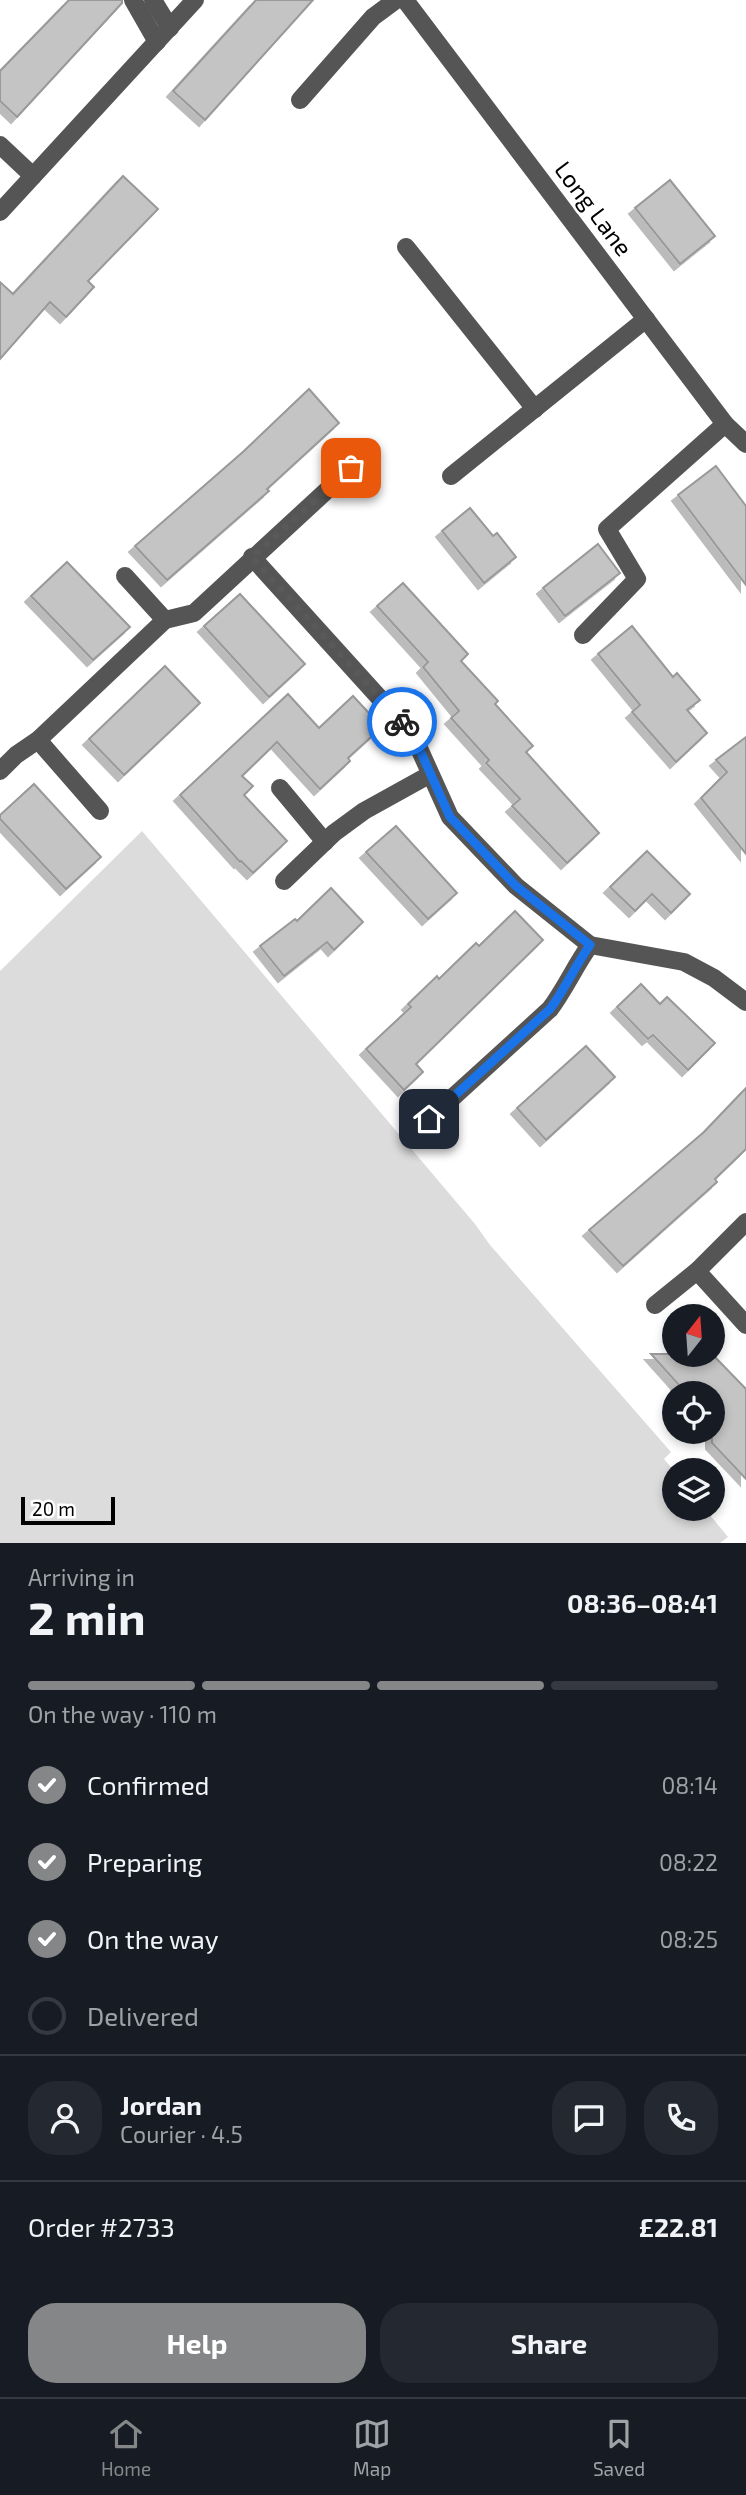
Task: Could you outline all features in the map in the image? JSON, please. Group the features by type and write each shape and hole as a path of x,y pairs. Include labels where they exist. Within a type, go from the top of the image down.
{"street":[{"path":"133,0 157,42"},
{"path":"153,0 170,28"},
{"path":"0,212 195,0"},
{"path":"300,100 373,17 396,0"},
{"name":"Long Lane","path":"405,0 725,424 745,441"},
{"path":"0,145 33,176"},
{"path":"406,247 535,408"},
{"path":"451,476 646,319"},
{"path":"583,635 637,579 607,529 725,424"},
{"path":"0,771 16,755 38,740 164,620 194,612 351,468"},
{"path":"252,557 413,735 450,817 516,886 590,945 684,962 715,978 746,1002"},
{"path":"125,576 164,620"},
{"path":"38,740 100,811"},
{"path":"284,881 325,842 364,811 429,775"},
{"path":"280,788 325,842"},
{"path":"429,1119 550,1009 590,945"},
{"path":"655,1306 697,1271 746,1222"},
{"path":"697,1271 746,1325"}],"shaded area":[{"path":"142,831 490,1245 671,1452 662,1458 662,1521 715,1521 728,1537 720,1543 0,1543 0,971"}],"building":[{"path":"69,0 122,0 122,3 17,117 0,101 0,71"},
{"path":"256,0 313,0 205,120 173,91"},
{"path":"123,176 158,209 88,281 94,287 66,317 50,302 0,359 0,282 13,294"},
{"path":"670,180 715,236 680,264 635,208"},
{"path":"309,389 339,423 267,489 269,491 167,580 135,546 244,451"},
{"path":"716,466 746,506 746,585 678,495"},
{"path":"470,508 493,536 497,533 516,557 484,583 442,531"},
{"path":"598,544 620,573 565,616 543,588"},
{"path":"67,562 130,627 93,660 31,596"},
{"path":"403,583 468,654 461,661 498,701 495,704 533,746 526,752 599,833 567,863 512,806 520,799 486,763 489,760 451,718 459,711 423,667 428,662 377,606"},
{"path":"240,594 305,664 269,697 204,626"},
{"path":"632,626 673,677 677,673 700,700 687,710 707,733 676,762 632,712 640,705 598,654"},
{"path":"165,666 200,703 124,775 89,739"},
{"path":"288,694 319,728 353,696 382,727 348,758 350,761 320,789 277,742 242,776 253,786 244,795 287,841 253,873 180,795"},
{"path":"746,737 746,854 701,798 727,772 716,760"},
{"path":"34,784 101,857 66,889 0,819 0,815"},
{"path":"396,826 457,893 428,919 366,852"},
{"path":"647,851 690,894 671,913 652,894 635,911 610,887"},
{"path":"331,888 363,922 334,950 327,942 284,976 260,946 295,919 297,921"},
{"path":"515,911 543,940 416,1064 423,1072 404,1090 366,1049 411,1007 408,1004 437,976 439,979 476,943 479,946"},
{"path":"641,984 660,1004 667,997 715,1043 688,1070 653,1035 648,1039 617,1007"},
{"path":"586,1046 615,1077 546,1140 517,1108"},
{"path":"746,1088 746,1149 715,1179 717,1182 623,1266 589,1230 704,1132"},
{"path":"651,1354 662,1354 662,1366"},
{"path":"663,1367 725,1367 746,1389 746,1479 713,1444 725,1444 725,1381 675,1381"}],"way so far":[{"path":"351,468 252,557 402,722"}],"route":[{"path":"402,722 413,735 450,817 516,886 590,945 550,1009 429,1119"}]}
